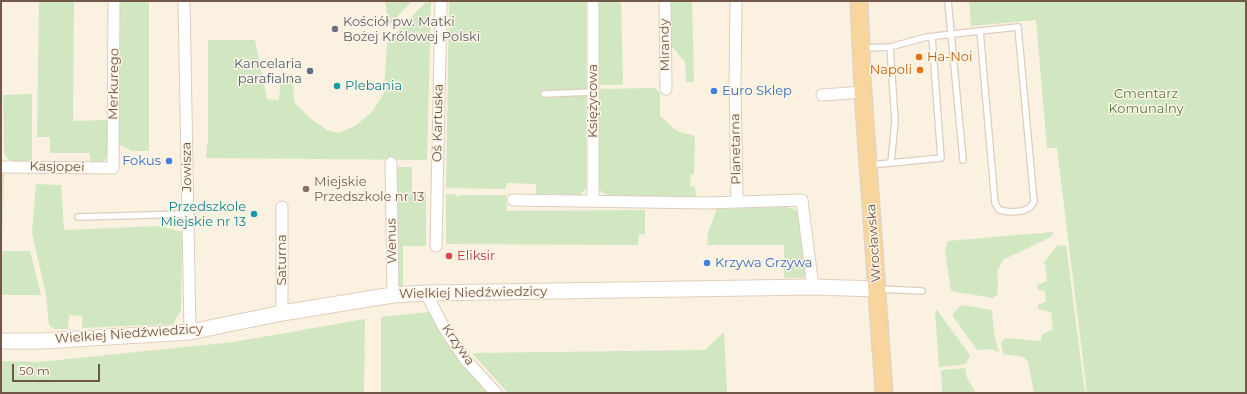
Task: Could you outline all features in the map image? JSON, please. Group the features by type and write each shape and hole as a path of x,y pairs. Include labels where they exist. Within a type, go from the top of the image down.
{"main road":[{"name":"Wrocławska","path":"850,1 863,92"},
{"name":"Wrocławska","path":"859,1 863,92 884,393"}],"street":[{"name":"Merkurego","path":"113,168 114,1"},
{"name":"Jowisza","path":"184,1 190,332"},
{"name":"Oś Kartuska","path":"436,246 441,1"},
{"name":"Księżycowa","path":"593,1 593,200"},
{"name":"Mirandy","path":"665,1 666,89"},
{"name":"Planetarna","path":"736,1 736,202"},
{"path":"822,95 863,92"},
{"name":"Wenus","path":"391,163 393,295"},
{"name":"Kasjopei","path":"1,167 113,168"},
{"path":"513,200 593,200 707,203 802,200 813,288"},
{"name":"Saturna","path":"282,207 282,313"},
{"name":"Wielkiej Niedźwiedzicy","path":"1,341 42,341 190,332 282,313 393,295 426,293 813,288 877,289"},
{"name":"Krzywa","path":"426,293 443,326 465,359 496,393"}],"lane":[{"path":"948,1 963,160"},
{"path":"861,48 890,47 932,37 952,34 980,31 1018,27 1034,202 1029,208 1022,212 999,210 995,203 980,31"},
{"path":"868,165 941,158 932,37"},
{"path":"890,47 895,121 891,163"},
{"path":"544,94 593,92"},
{"path":"78,217 188,214"},
{"path":"877,289 922,291"}],"green space":[{"path":"39,1 74,1 73,121 109,120 107,157 103,162 90,163 90,153 50,153 50,137 37,137"},
{"path":"119,1 149,1 149,151 132,151 118,144"},
{"path":"385,1 412,1 389,25"},
{"path":"449,1 586,1 586,189 578,196 536,195 536,184 507,183 505,189 446,188"},
{"path":"596,1 621,1 623,85 595,85"},
{"path":"669,1 692,1 694,82 686,82 685,62 670,44"},
{"name":"Cmentarz Komunalny","path":"969,1 1246,1 1246,393 1087,393 1057,148 1047,148 1036,20 971,26"},
{"path":"431,2 427,160 206,158 208,139 208,40 255,40 267,99 279,100 281,74 293,74 294,102 311,119 327,130 339,133 355,126 372,112 384,93 387,42 425,3"},
{"path":"655,88 660,93 660,116 677,131 695,136 694,174 691,175 690,186 695,187 696,197 616,196 605,194 601,192 598,182 598,89"},
{"path":"32,94 32,161 11,161 4,153 3,95"},
{"path":"395,167 412,167 412,192 426,192 426,246 403,246 403,286 395,286"},
{"path":"1,172 4,172 2,251 30,251 41,295 1,295"},
{"path":"36,184 61,185 64,230 161,226 182,232 181,310 173,324 82,328 82,316 69,315 68,329 54,329 49,325 46,295 32,232"},
{"path":"446,194 455,194 456,196 506,195 507,211 645,210 645,234 639,234 638,245 446,244"},
{"path":"787,207 794,209 800,214 806,272 804,278 784,278 784,245 707,245 708,232 717,209"},
{"path":"1053,232 1051,237 1003,260 997,272 997,295 993,298 951,291 945,251 948,241"},
{"path":"1058,244 1061,246 1066,245 1085,393 1034,393 1028,361 1023,357 1003,354 1001,342 1005,338 1041,341 1041,335 1053,329 1051,312 1038,309 1038,305 1046,301 1045,291 1038,290 1037,285 1047,281 1045,264 1043,264"},
{"path":"961,305 992,310 994,334 999,352 990,349 977,350 952,315"},
{"path":"937,310 970,355 966,364 939,367 935,312"},
{"path":"429,312 469,369 492,393 381,393 381,317"},
{"path":"365,319 364,393 1,393 1,361 39,362 234,342"},
{"path":"724,332 727,393 508,393 472,353 705,350"},
{"path":"965,368 967,378 976,393 942,393 941,370"}],"place":[{"name":"Kościół pw. Matki Bożej Królowej Polski","path":"335,29"},
{"name":"Ha-Noi","path":"919,57"},
{"name":"Napoli","path":"920,70"},
{"name":"Kancelaria parafialna","path":"310,71"},
{"name":"Plebania","path":"337,86"},
{"name":"Euro Sklep","path":"714,91"},
{"name":"Fokus","path":"169,161"},
{"name":"Miejskie Przedszkole nr 13","path":"306,189"},
{"name":"Przedszkole Miejskie nr 13","path":"254,214"},
{"name":"Eliksir","path":"449,256"},
{"name":"Krzywa Grzywa","path":"707,263"}]}
